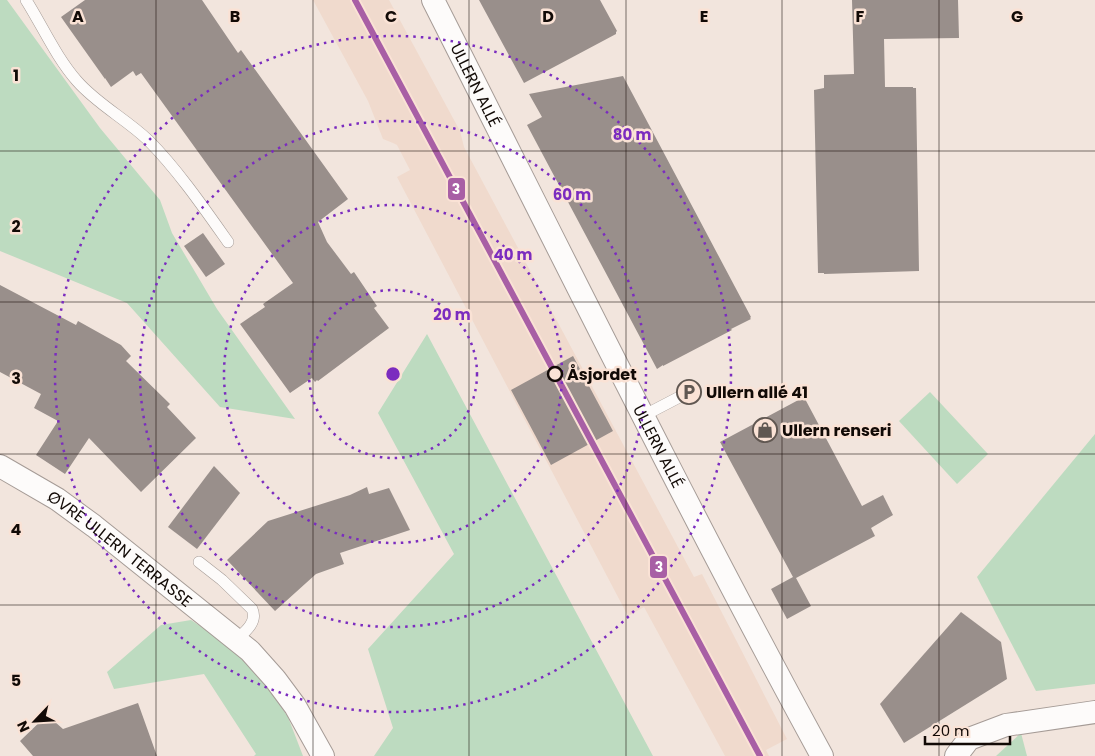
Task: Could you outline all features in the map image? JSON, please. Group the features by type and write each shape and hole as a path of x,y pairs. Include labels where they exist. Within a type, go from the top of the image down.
{"street":[{"name":"ULLERN ALLÉ","path":"433,0 643,416 762,647 822,756"},
{"name":"ØVRE ULLERN TERRASSE","path":"0,466 57,499 94,526 250,651 275,679 295,706 323,756"},
{"path":"956,756 969,739 1006,725 1095,712"}],"lane":[{"path":"26,0 71,74 87,91 127,122 162,155 228,242"},
{"path":"643,416 689,392"},
{"path":"199,562 222,580 254,613 252,623 236,640"}],"shaded area":[{"path":"313,0 389,0 460,131 464,147 694,577 702,574 787,739 766,750 769,756 725,756 644,607 628,616 397,177 410,170 397,145 383,139 368,101"}],"green space":[{"path":"0,0 7,0 100,128 160,200 172,233 217,309 295,419 220,407 127,303 0,251"},
{"path":"427,334 653,756 374,756 393,728 368,649 454,554 378,413"},
{"path":"930,392 988,454 957,484 899,421"},
{"path":"1095,434 1095,684 1036,691 977,577"},
{"path":"191,620 247,657 288,717 303,756 254,756 256,754 204,674 114,689 107,672 161,625"},
{"path":"1021,733 1027,756 996,756"}],"building":[{"path":"85,0 202,0 238,53 241,50 348,199 318,222 327,242 351,274 354,272 377,306 374,308 389,328 318,381 315,382 312,378 290,393 240,324 265,307 263,304 293,283 141,73 136,76 133,71 111,87 105,79 61,17"},
{"path":"479,0 600,0 617,31 616,34 524,83"},
{"path":"852,0 958,0 959,38 884,39 885,87 916,88 919,271 818,273 814,90 824,88 824,75 854,74"},
{"path":"623,76 751,317 751,319 732,330 657,369 527,125 542,117 529,94"},
{"path":"203,233 225,264 206,277 184,246"},
{"path":"0,285 76,325 78,321 121,345 131,356 126,361 170,404 167,407 196,438 141,492 89,438 65,474 36,455 58,421 34,408 41,394 0,372"},
{"path":"573,356 613,431 551,465 511,390"},
{"path":"804,397 862,506 883,495 893,515 871,528 875,536 796,578 811,606 787,619 771,589 793,577 720,442"},
{"path":"214,466 240,493 197,549 168,527"},
{"path":"367,487 369,494 389,488 410,530 340,553 344,564 316,574 275,611 227,560 268,521 350,495"},
{"path":"961,612 1001,642 1007,679 904,743 880,704"},
{"path":"138,703 157,756 33,756 20,741 47,715 63,729"}],"transit line":[{"name":"3","path":"355,0 760,756"}],"place":[{"name":"Åsjordet","path":"555,374"},
{"name":"Ullern allé 41","path":"689,392"},
{"name":"Ullern renseri","path":"765,430"}]}
